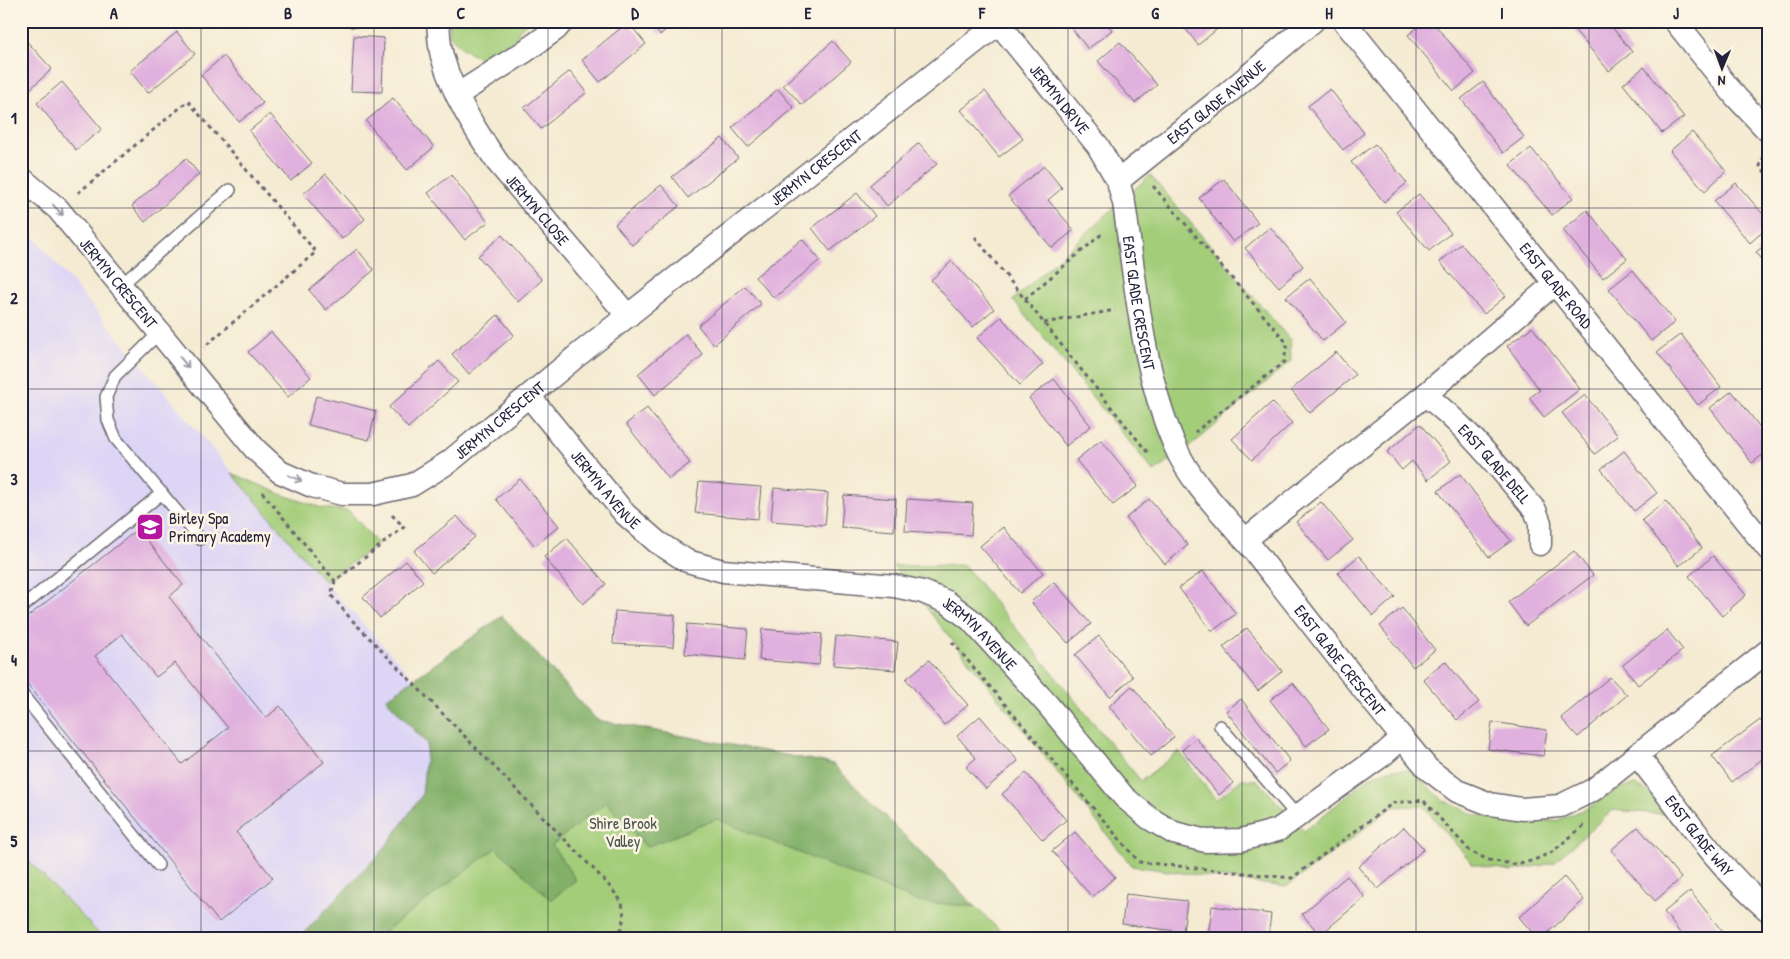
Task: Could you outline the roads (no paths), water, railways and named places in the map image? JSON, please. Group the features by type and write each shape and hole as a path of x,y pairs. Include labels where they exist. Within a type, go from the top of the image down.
{"street":[{"name":"JERMYN CLOSE","path":"438,21 442,55 457,95 479,136 498,162 628,316"},
{"path":"457,95 524,52 556,29 563,21"},
{"name":"EAST GLADE AVENUE","path":"1118,181 1229,92 1313,21"},
{"name":"EAST GLADE ROAD","path":"1344,21 1769,550"},
{"path":"1674,21 1736,97 1767,142"},
{"name":"JERMYN DRIVE","path":"998,22 1098,146 1118,181"},
{"name":"JERMYN CRESCENT","path":"22,181 58,209 255,449 280,472 312,486 342,494 373,494 412,486 449,462 628,316 998,22"},
{"name":"EAST GLADE CRESCENT","path":"1118,181 1126,214 1148,367 1163,417 1183,464 1209,500 1245,540 1402,738 1428,769 1457,791 1490,804 1522,809 1560,806 1593,790 1769,650"},
{"path":"1245,540 1425,395 1555,283"},
{"name":"EAST GLADE DELL","path":"1425,395 1445,410 1466,430 1535,510 1540,523 1540,544"},
{"name":"JERMYN AVENUE","path":"529,396 625,514 657,542 687,561 724,571 894,586 922,592 947,602 978,627 1047,704 1124,797 1149,818 1174,833 1206,841 1241,840 1278,830 1384,754 1402,738"},
{"name":"EAST GLADE WAY","path":"1637,755 1713,852 1752,897 1769,911"}],"lane":[{"path":"120,286 230,190"},
{"path":"159,333 114,376 106,397 108,420 116,439 200,539"},
{"path":"21,608 162,493"},
{"path":"21,693 158,865"},
{"path":"1220,726 1297,816"}],"place":[{"name":"Birley Spa Primary Academy","path":"150,527"}],"park label":[{"name":"Shire Brook Valley","path":"623,832"}]}
